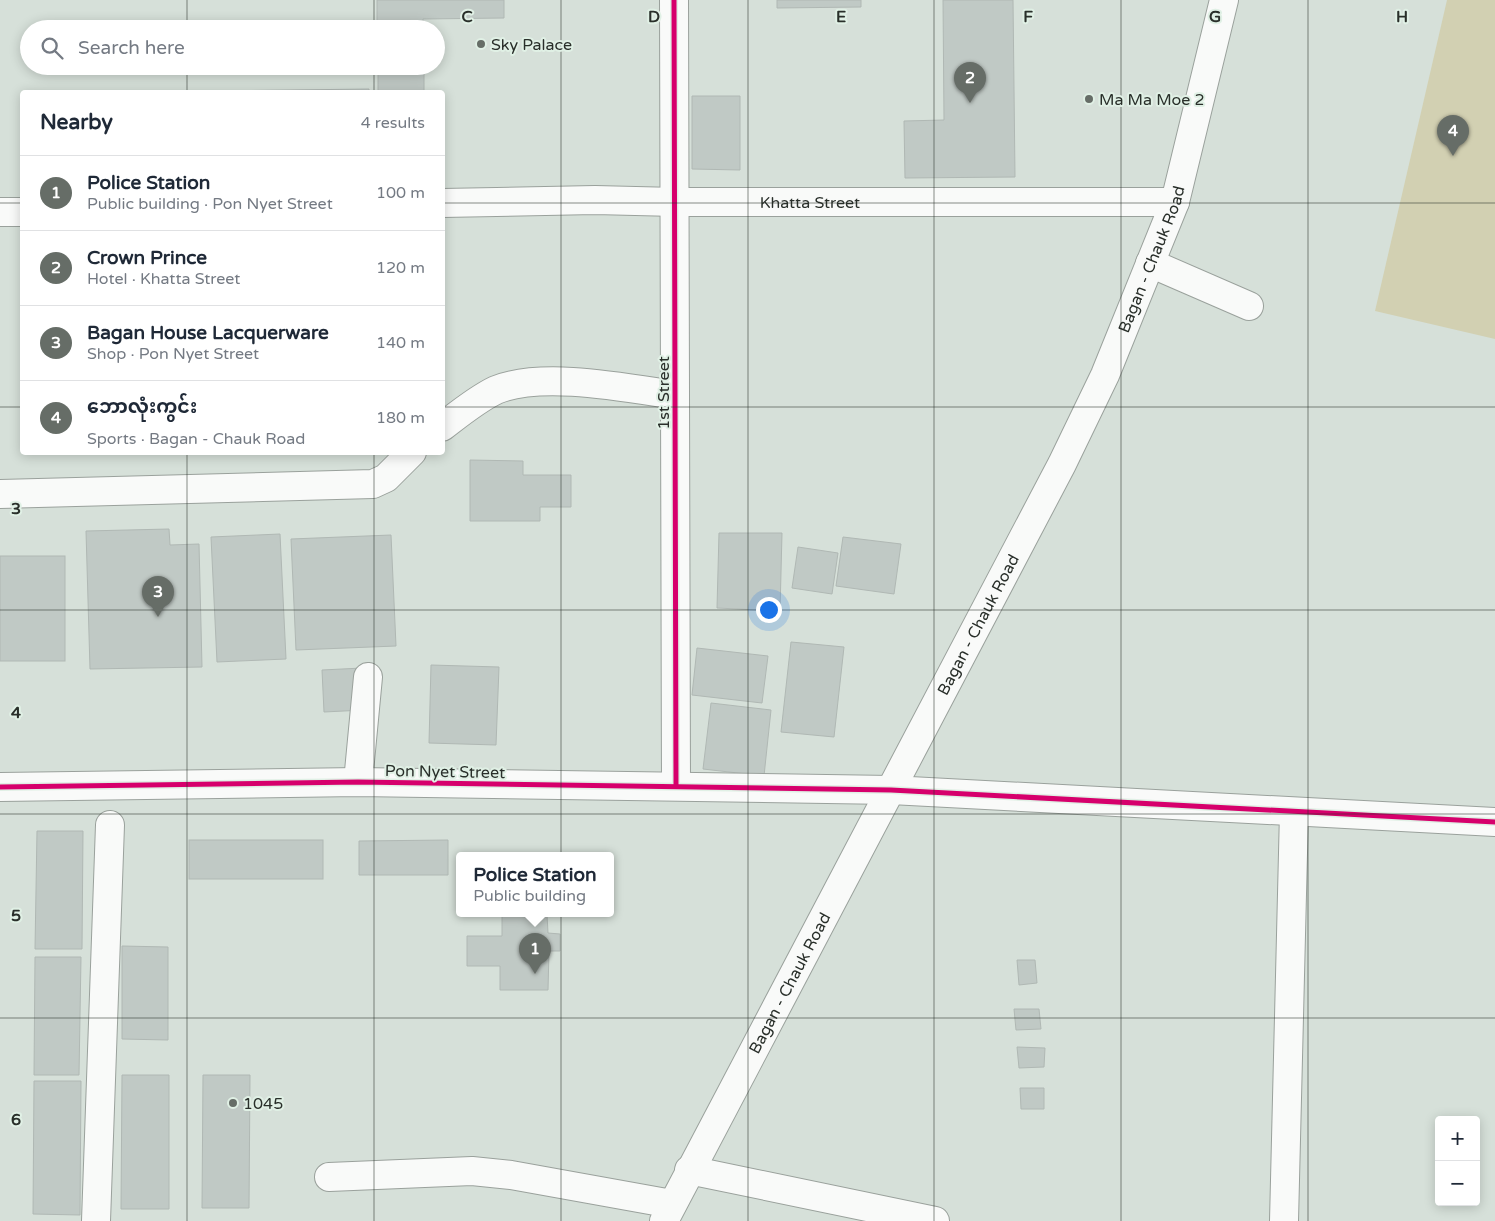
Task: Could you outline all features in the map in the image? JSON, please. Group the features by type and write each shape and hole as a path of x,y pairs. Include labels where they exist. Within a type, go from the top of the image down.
{"street":[{"name":"1st Street","path":"674,0 676,786"},
{"name":"Bagan - Chauk Road","path":"668,1212 1062,464 1105,375 1175,202 1224,0"},
{"name":"Khatta Street","path":"445,203 595,200 676,202 1175,202"},
{"path":"0,212 20,212"},
{"path":"1150,263 1249,306"},
{"path":"445,425 497,390 528,384 585,382 675,395"},
{"path":"0,494 374,484 386,478 409,455"},
{"path":"358,782 368,677"},
{"name":"Pon Nyet Street","path":"0,787 358,782 891,790 1495,822"},
{"path":"1284,1221 1294,812"},
{"path":"96,1221 110,825"},
{"path":"689,1170 935,1221"},
{"path":"328,1177 472,1171 511,1175 668,1212"}],"shaded area":[{"path":"1447,0 1495,0 1495,339 1375,311"}],"building":[{"path":"377,0 504,0 504,18 377,20"},
{"path":"777,0 861,0 861,7 777,8"},
{"path":"943,0 1013,0 1015,177 905,178 904,121 944,120"},
{"path":"378,75 424,75 424,90 378,90"},
{"path":"369,89 369,90 290,90"},
{"path":"692,96 740,96 740,170 692,169"},
{"path":"470,460 523,461 523,475 571,475 571,507 540,507 540,521 470,521"},
{"path":"169,529 170,545 199,544 202,667 90,669 86,531"},
{"path":"719,533 782,533 780,611 717,608"},
{"path":"280,534 286,659 217,662 211,537"},
{"path":"391,535 396,646 296,650 291,539"},
{"path":"843,537 901,544 894,594 836,586"},
{"path":"798,547 838,553 832,594 792,588"},
{"path":"0,556 65,556 65,661 0,661"},
{"path":"791,642 844,647 834,737 781,732"},
{"path":"697,648 768,656 762,703 692,695"},
{"path":"431,665 499,667 496,745 429,743"},
{"path":"362,668 364,710 324,712 322,670"},
{"path":"711,703 771,710 764,776 703,769"},
{"path":"37,831 83,831 82,949 35,949"},
{"path":"189,840 323,840 323,879 189,879"},
{"path":"448,840 448,875 359,875 359,841"},
{"path":"502,917 547,917 548,933 560,934 560,951 549,951 548,990 500,990 500,966 467,966 467,936 502,936"},
{"path":"122,946 168,947 168,1040 122,1039"},
{"path":"35,957 81,957 79,1075 34,1075"},
{"path":"1017,960 1035,960 1037,983 1019,985"},
{"path":"1014,1009 1039,1009 1041,1029 1016,1030"},
{"path":"1017,1047 1045,1048 1044,1067 1019,1068"},
{"path":"122,1075 169,1075 169,1209 121,1209"},
{"path":"203,1075 250,1075 249,1208 202,1208"},
{"path":"34,1081 81,1081 80,1215 33,1214"},
{"path":"1020,1088 1044,1088 1044,1109 1021,1109"}],"cycle path":[{"path":"674,0 676,786"},
{"path":"0,787 358,782 891,790 1495,822"}],"place":[{"name":"Sky Palace","path":"481,44"},
{"name":"Ma Ma Moe 2","path":"1089,99"},
{"name":"Crown Prince","path":"970,103"},
{"name":"ဘောလုံးကွင်း","path":"1453,156"},
{"name":"Bagan House Lacquerware","path":"158,617"},
{"name":"Police Station","path":"535,974"},
{"name":"1045","path":"233,1103"}]}
